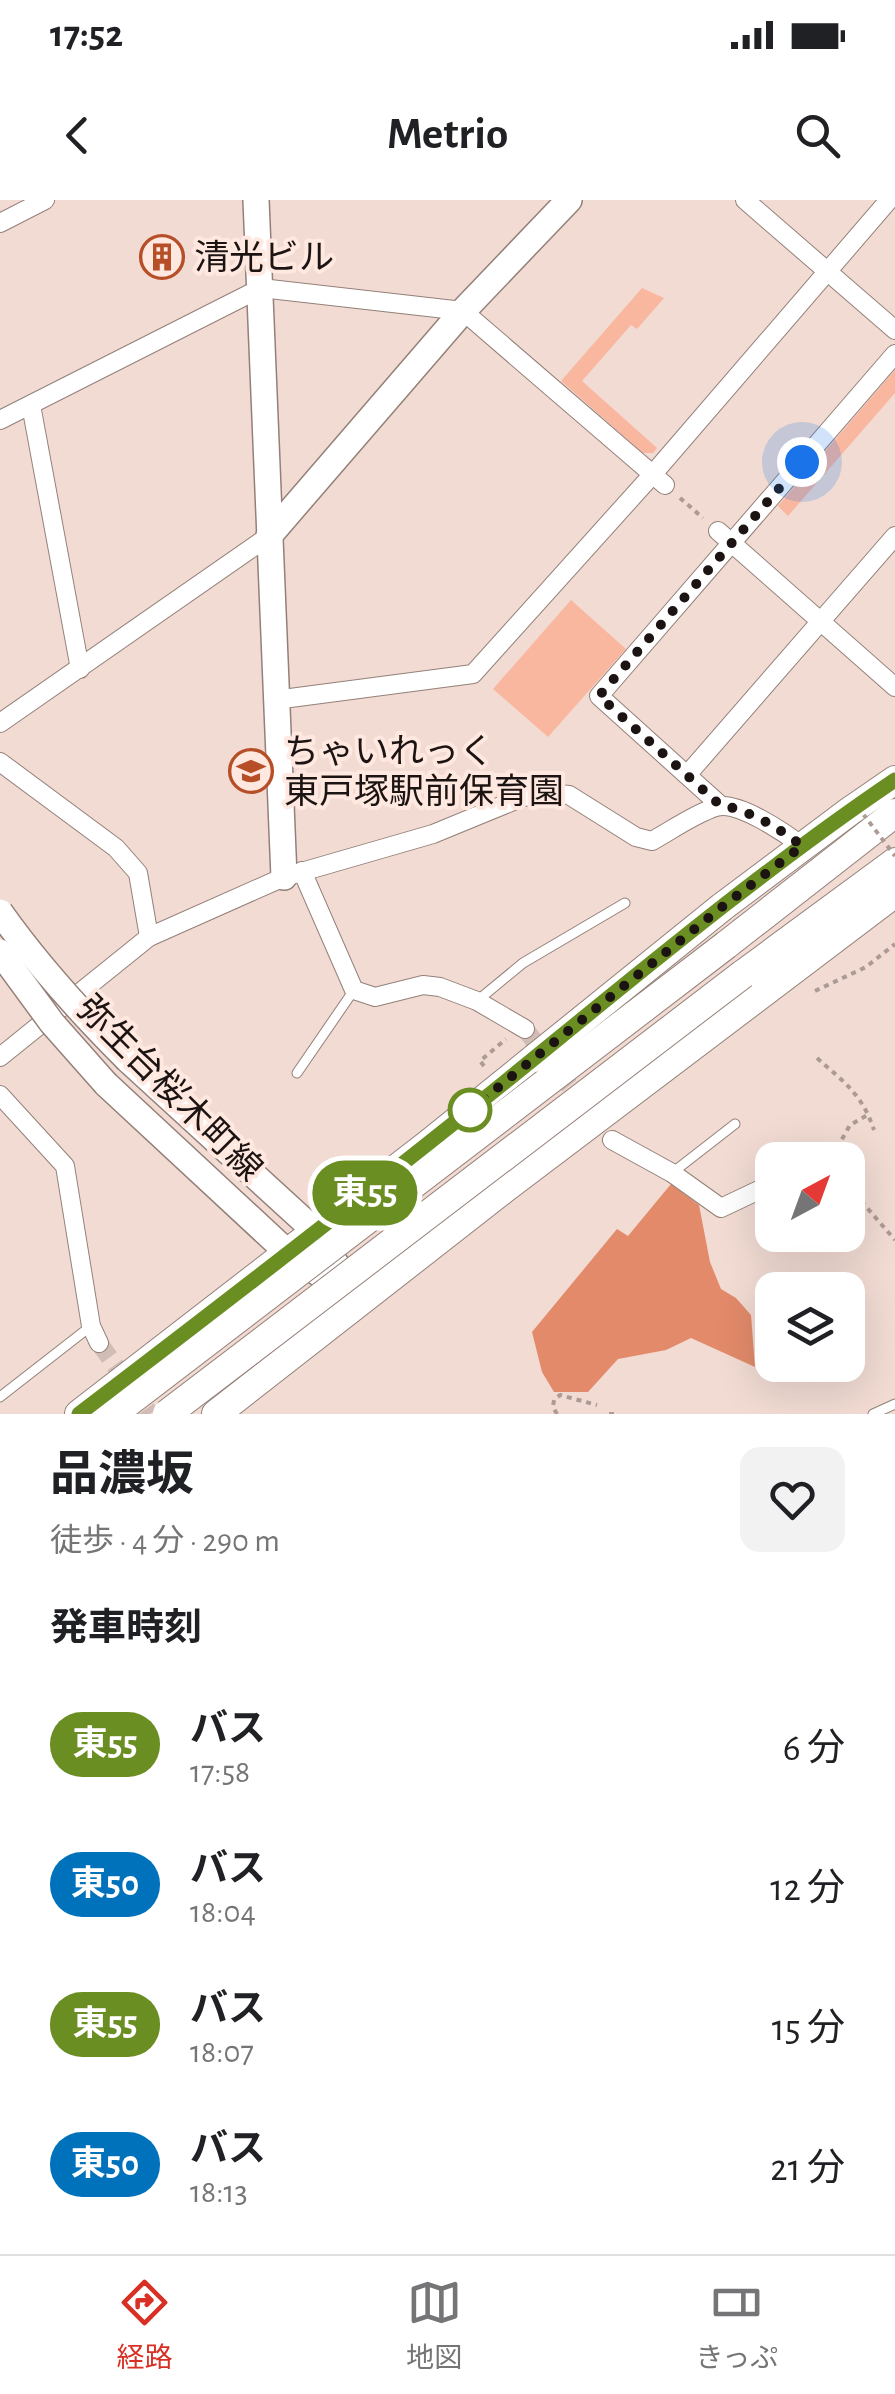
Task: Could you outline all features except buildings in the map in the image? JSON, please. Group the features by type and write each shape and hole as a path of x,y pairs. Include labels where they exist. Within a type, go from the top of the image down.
{"main road":[{"path":"79,1414 427,1145 722,907 895,780"},
{"path":"113,1414 895,812"},
{"path":"168,1414 895,859"},
{"path":"216,1414 359,1300 895,893"}],"street":[{"path":"0,223 45,200"},
{"path":"256,200 275,700 293,874 354,990 375,997 423,985 440,987 478,1001 520,1031"},
{"path":"0,723 269,536 463,311 569,200"},
{"path":"746,200 895,330"},
{"path":"275,700 473,674 659,479 889,200"},
{"path":"0,420 261,288 463,311 659,479"},
{"path":"802,846 782,831 720,805 599,696 724,538 895,354"},
{"path":"31,405 80,669"},
{"path":"687,775 895,536"},
{"path":"724,538 895,687"},
{"path":"0,762 116,848 138,873 150,937"},
{"path":"0,1056 150,937 293,874 433,834 523,796 570,795 636,838 652,841 720,805"},
{"name":"弥生台桜木町線","path":"0,912 30,954 128,1060 315,1231 359,1300"},
{"path":"0,948 54,1013"},
{"name":"弥生台桜木町線","path":"0,948 52,1023 106,1084 288,1253 359,1300"},
{"path":"0,1095 66,1166 95,1334"},
{"path":"612,1140 672,1172 721,1208 755,1192"}],"lane":[{"path":"478,1001 524,964 624,904"},
{"path":"297,1073 354,990"},
{"path":"672,1172 735,1124"},
{"path":"0,1397 95,1334"},
{"path":"873,1414 895,1404"}],"path":[{"path":"659,479 724,538"},
{"path":"851,798 895,859"},
{"path":"815,992 866,967 895,944"},
{"path":"486,1070 480,1061 520,1031"},
{"path":"817,1058 851,1088 866,1107 874,1130"},
{"path":"841,1142 850,1126 869,1114"},
{"path":"865,1206 895,1240"},
{"path":"556,1414 554,1400 560,1396 598,1404"},
{"path":"609,1414 618,1414"}],"shaded area":[{"path":"642,288 664,298 637,329 631,325 582,381 657,448 653,453 643,453 561,381"},
{"path":"895,370 895,393 788,516 778,506"},
{"path":"571,600 626,649 548,737 493,689"},
{"path":"671,1184 699,1205 710,1262 721,1289 736,1298 751,1315 755,1367 691,1338 666,1350 618,1359 588,1392 554,1392 542,1372 532,1332 617,1229 628,1236"}],"tunnel":[{"path":"525,1029 612,1140"},
{"path":"99,1343 150,1414"}],"bus line":[{"name":"東55","path":"79,1414 427,1145 722,907 895,780"}],"place":[{"name":"清光ビル","path":"162,257"},
{"name":"ちゃいれっく 東戸塚駅前保育園","path":"251,771"}],"route":[{"path":"470,1110 802,846 782,831 720,805 599,696 802,462"}]}
